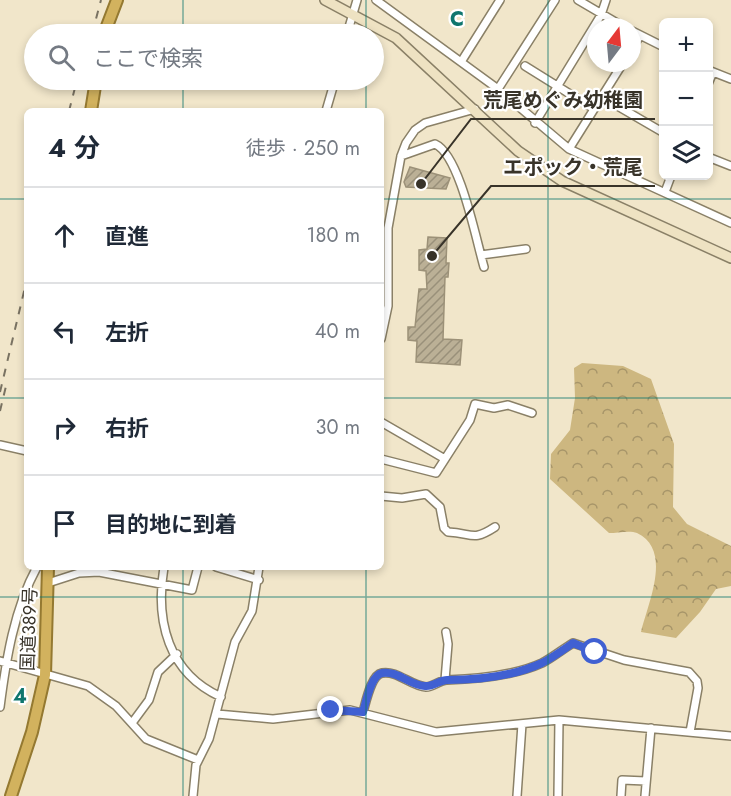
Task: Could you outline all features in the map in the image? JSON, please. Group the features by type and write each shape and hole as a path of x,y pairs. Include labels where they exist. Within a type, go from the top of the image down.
{"highway":[{"path":"108,24 117,0"},
{"path":"91,108 94,90"},
{"name":"国道389号","path":"11,796 32,732 45,675 48,570"}],"main road":[{"path":"325,0 369,24"},
{"path":"384,32 396,38 519,151 562,181 731,258"}],"street":[{"path":"350,24 357,0"},
{"path":"376,0 498,89 535,123 569,149 731,223"},
{"path":"461,62 500,0"},
{"path":"498,89 555,0"},
{"path":"578,0 607,18"},
{"path":"535,123 601,15 606,0"},
{"path":"641,37 659,46"},
{"path":"525,66 594,109"},
{"path":"569,149 617,72"},
{"path":"713,72 731,79"},
{"path":"327,108 332,90"},
{"path":"602,97 659,131"},
{"path":"384,325 388,306 388,228 401,156 415,130 425,123 475,109"},
{"path":"401,156 435,144 442,147 458,177 484,267"},
{"path":"713,159 731,166"},
{"path":"665,192 670,180"},
{"path":"481,255 526,249"},
{"path":"384,460 436,473 470,420 475,404 494,408 508,405 532,413"},
{"path":"384,424 445,459"},
{"path":"0,445 24,450"},
{"path":"384,496 402,498 426,494 440,507 444,528 448,532 460,533 472,538 483,535 495,527"},
{"path":"0,707 17,613 35,570"},
{"path":"163,570 161,582 161,620 184,672 206,690 221,697"},
{"path":"48,583 79,573 99,572 138,581 161,582 192,590 197,570"},
{"path":"226,570 259,580"},
{"path":"193,796 194,775 198,760 217,714 236,642 252,611 259,570"},
{"path":"445,680 448,644 446,632"},
{"path":"363,712 375,677 381,673 391,673 413,684 427,687 445,680 456,681 509,673 541,663 573,643 624,660 689,672 697,681 699,688 690,732"},
{"path":"132,723 149,700 158,672 177,654"},
{"path":"0,661 88,686 116,706 146,739 198,760"},
{"path":"217,714 273,719 331,710 363,712 436,732 560,720 731,736"},
{"path":"558,796 560,720"},
{"path":"517,796 522,724"},
{"path":"645,796 651,728"},
{"path":"621,796 622,780 646,781"}],"green space":[{"path":"582,363 623,366 651,379 674,444 673,507 687,524 731,546 731,586 716,589 700,612 676,638 641,632 655,578 654,552 648,541 634,532 609,533 550,479 551,454 570,430 575,398 574,368"}],"building":[{"path":"410,167 450,178 446,189 406,187 404,182"},
{"path":"428,237 447,238 446,263 449,263 448,277 445,277 443,339 462,340 460,365 416,362 417,341 408,340 408,327 415,327 419,289 427,289 426,271 419,270 419,250 427,249"}],"railway":[{"path":"95,24 101,0"},
{"path":"70,108 74,90"},
{"path":"0,392 24,292"},
{"path":"0,411 6,386"}],"place":[{"name":"荒尾めぐみ幼稚園","path":"421,184"},
{"name":"エポック・荒尾","path":"432,256"}],"route":[{"path":"331,710 363,712 375,677 381,673 391,673 413,684 427,687 445,680 456,681 509,673 541,663 573,643 595,652"}]}
